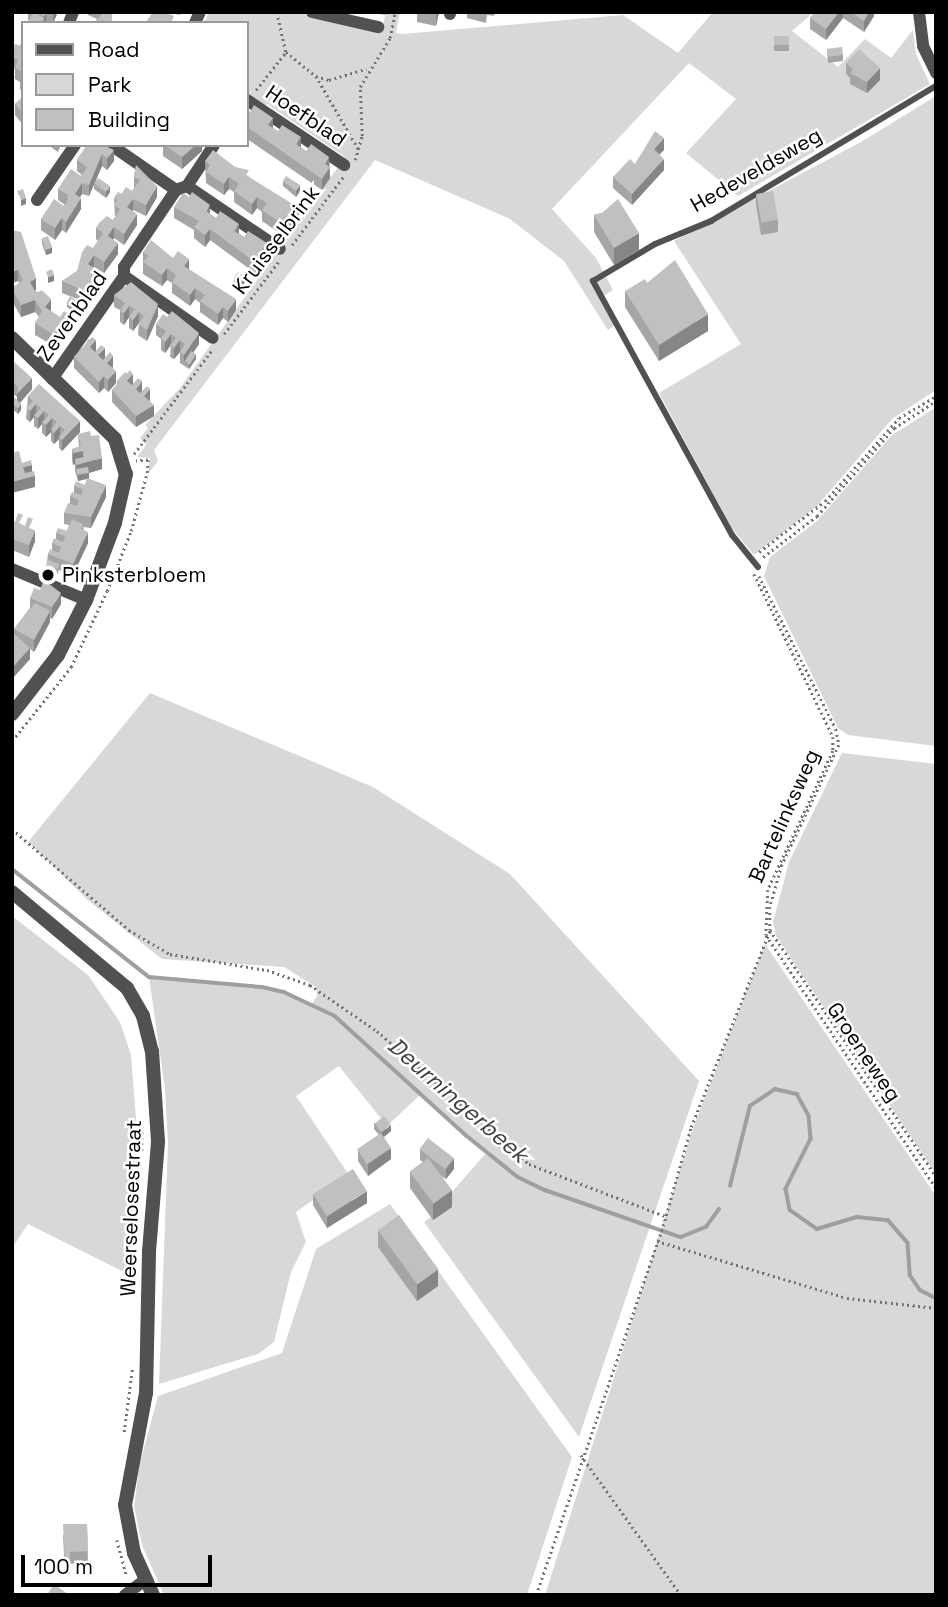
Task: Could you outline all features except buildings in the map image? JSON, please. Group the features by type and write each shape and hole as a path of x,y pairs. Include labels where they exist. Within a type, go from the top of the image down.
{"street":[{"path":"312,12 378,27"},
{"path":"919,12 923,46 936,73"},
{"name":"Hoefblad","path":"248,101 344,165"},
{"path":"37,200 74,147"},
{"path":"114,147 280,249"},
{"name":"Zevenblad","path":"52,379 124,276 124,267 212,147"},
{"name":"Zevenblad","path":"124,276 213,338"},
{"path":"12,338 109,432 125,461 120,507 86,600 58,654 12,714"},
{"path":"12,569 86,600"},
{"name":"Weerselosestraat","path":"12,892 127,988 144,1016 152,1051 159,1142 149,1252 146,1393 125,1505 134,1553 153,1595"},
{"path":"129,1592 146,1579"}],"lane":[{"name":"Hedeveldsweg","path":"755,564 732,535 593,281 655,244 711,221 936,86"}],"path":[{"path":"277,12 286,52 316,76 359,150"},
{"path":"359,150 358,99 369,68 390,38 395,12"},
{"path":"248,99 286,52"},
{"path":"316,76 329,80 369,68"},
{"name":"Kruisselbrink","path":"125,461 134,459 359,150"},
{"path":"755,564 760,551 825,501 899,418 936,396"},
{"path":"755,564 817,516 894,428 936,401"},
{"name":"Bartelinksweg","path":"755,564 836,729 839,745 782,865 770,907 770,930"},
{"name":"Bartelinksweg","path":"755,564 755,578 833,737 833,751 768,891 766,935"},
{"path":"12,829 129,930 170,954 267,970 310,985 377,1031 528,1164 664,1216"},
{"path":"536,1595 581,1455 663,1226 708,1082 770,930"},
{"name":"Groeneweg","path":"770,930 936,1176"},
{"name":"Groeneweg","path":"766,935 936,1188"},
{"path":"142,1118 142,1157"},
{"path":"657,1241 847,1298 936,1308"},
{"path":"122,1446 133,1363"},
{"path":"581,1455 681,1595"},
{"path":"116,1530 119,1558 129,1592"}],"green space":[{"path":"209,12 295,12 381,33 386,12 400,12 396,33 402,34 623,15 678,53 713,12 814,12 792,31 838,67 865,39 891,58 913,30 916,54 930,84 738,196 686,153 736,99 689,63 552,209 596,258 613,290 600,298 615,325 608,330 564,261 510,219 375,160 154,450 158,461 148,474 150,458 137,457 146,445 140,438 148,428 145,425 180,388 345,157 267,104 264,107 248,96 248,21 205,21"},
{"path":"936,96 936,390 892,419 817,506 754,555 731,527 659,393 741,344 674,241 861,142"},
{"path":"936,407 936,746 848,735 838,728 764,576 770,557 817,521 891,436"},
{"path":"150,693 373,787 510,874 699,1081 579,1437 424,1222 447,1205 444,1201 487,1152 422,1093 387,1126 339,1066 296,1096 349,1175 296,1212 306,1242 291,1272 274,1342 258,1354 159,1384 168,1144 165,1089 149,977 262,987 312,1004 317,996 316,987 284,967 162,959 89,901 28,842"},
{"path":"842,753 936,764 936,1174 776,936 773,922 789,862"},
{"path":"12,916 88,975 120,1022 131,1055 137,1131 128,1274 28,1224 12,1248"},
{"path":"765,944 936,1196 936,1595 545,1595 694,1125"},
{"path":"390,1204 572,1457 527,1595 164,1595 142,1545 134,1506 140,1463 158,1396 282,1353 316,1249"}],"waterway":[{"name":"Deurningerbeek","path":"12,869 149,977 262,987 284,992 335,1016 467,1136 518,1177 545,1190 681,1237 706,1227 719,1209"},
{"name":"Deurningerbeek","path":"730,1186 750,1106 775,1089 797,1094 809,1116 811,1139 786,1189 790,1210 817,1229 857,1217 888,1220 908,1243 910,1275 920,1290 936,1298"}],"place":[{"name":"Pinksterbloem","path":"48,575"}]}
